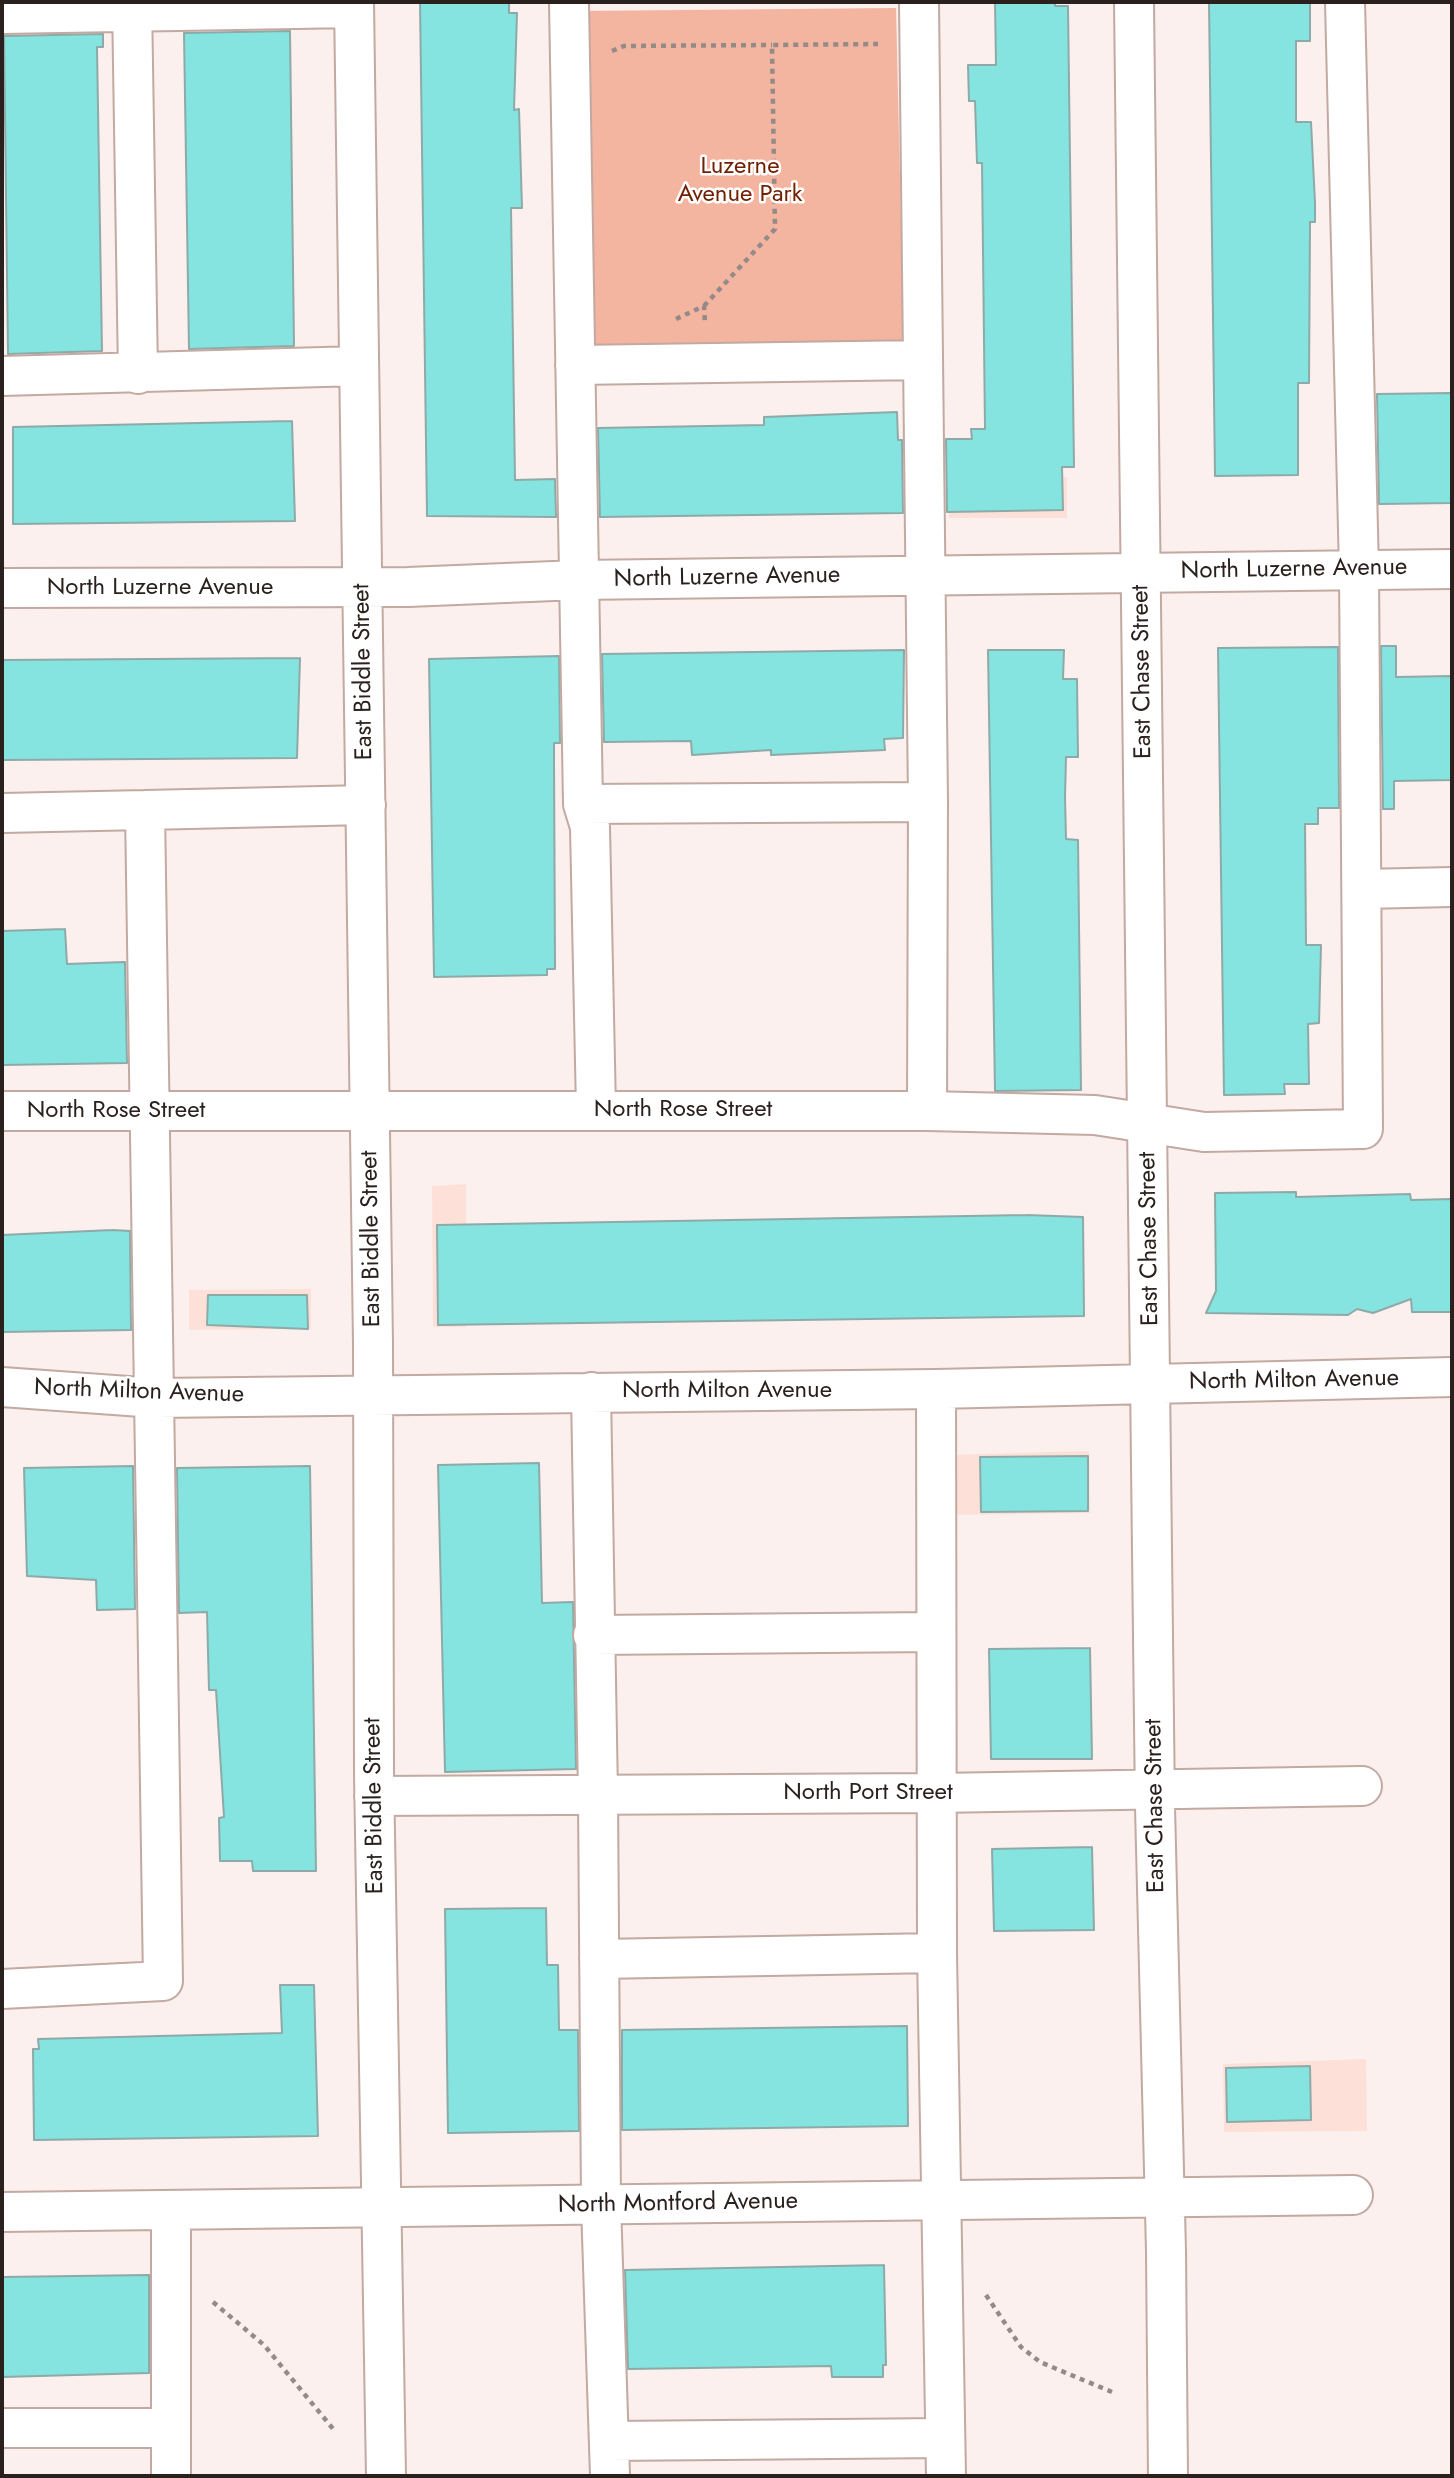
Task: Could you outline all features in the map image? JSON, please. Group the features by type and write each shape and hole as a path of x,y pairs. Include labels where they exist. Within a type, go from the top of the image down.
{"street":[{"path":"919,2 928,802 927,1111"},
{"name":"East Chase Street","path":"1134,2 1155,1788 1165,2197 1167,2476"},
{"path":"1345,2 1360,570 1363,889 1452,887"},
{"path":"2,13 354,5"},
{"name":"East Biddle Street","path":"354,5 370,1110 374,1796 386,2476"},
{"path":"133,8 138,374"},
{"path":"570,15 583,804 590,827 596,1110"},
{"path":"575,365 923,360"},
{"path":"2,376 359,366"},
{"name":"North Luzerne Avenue","path":"2,588 362,587 579,580 1452,569"},
{"path":"583,804 928,802"},
{"path":"2,813 366,805"},
{"path":"2,1989 163,1981 145,810"},
{"name":"North Rose Street","path":"2,1111 927,1111 1095,1115 1204,1132 1363,1129 1363,889"},
{"name":"North Milton Avenue","path":"2,1387 156,1398 936,1389 1452,1377"},
{"path":"936,1389 937,1953 946,2476"},
{"path":"590,1392 598,1795 601,2204 609,2459 945,2438"},
{"path":"593,1635 935,1632"},
{"name":"North Port Street","path":"374,1796 936,1793 1362,1786"},
{"path":"599,1959 937,1953"},
{"name":"North Montford Avenue","path":"2,2212 1353,2195"},
{"path":"170,2210 171,2476"},
{"path":"2,2428 171,2428"}],"path":[{"path":"570,15 605,55 624,46 920,43"},
{"path":"667,319 679,319 704,306 775,229 772,45"},
{"path":"704,306 708,363"},
{"path":"171,2264 264,2345 334,2430"},
{"path":"985,2294 1021,2347 1040,2362 1112,2392"}],"shaded area":[{"path":"1067,477 1067,518 949,518 948,479"},
{"path":"466,1184 466,1327 433,1327 432,1186"},
{"path":"311,1289 311,1329 189,1330 189,1290"},
{"path":"1089,1451 1090,1513 943,1515 943,1455"},
{"path":"1366,2059 1367,2131 1224,2132 1223,2064"}],"green space":[{"name":"Luzerne Avenue Park","path":"896,8 904,351 583,354 579,11"}],"building":[{"path":"420,2 509,2 509,13 517,13 514,110 519,109 522,208 511,208 515,480 555,479 556,517 427,516"},
{"path":"995,2 1055,2 1055,6 1068,6 1074,467 1062,467 1063,510 947,512 946,439 972,439 971,429 985,429 982,163 977,163 975,101 969,101 968,65 996,65"},
{"path":"1209,2 1310,2 1310,41 1296,41 1296,122 1311,122 1315,203 1315,222 1310,222 1309,383 1298,383 1298,475 1215,476"},
{"path":"290,31 294,346 189,349 184,33"},
{"path":"103,34 103,47 97,47 102,351 8,354 4,36"},
{"path":"1452,393 1452,503 1379,504 1377,394"},
{"path":"897,412 898,440 902,440 903,513 600,517 598,428 764,425 764,417"},
{"path":"292,421 295,521 13,524 13,427"},
{"path":"1381,646 1396,646 1396,677 1452,676 1452,780 1394,781 1394,809 1383,809"},
{"path":"1338,647 1339,808 1318,808 1318,824 1305,824 1306,945 1321,945 1319,1023 1308,1024 1309,1084 1284,1084 1285,1094 1224,1095 1218,648"},
{"path":"904,650 903,738 884,739 885,750 771,755 771,750 692,755 691,741 604,742 602,654"},
{"path":"988,650 1064,650 1063,679 1077,679 1078,757 1066,757 1065,797 1066,839 1078,840 1081,1090 995,1091"},
{"path":"559,656 560,743 554,743 555,969 547,969 547,975 434,977 429,659"},
{"path":"300,658 297,758 2,760 2,660"},
{"path":"65,929 67,964 125,962 127,1063 2,1065 2,931"},
{"path":"1296,1192 1296,1197 1410,1194 1411,1200 1452,1199 1452,1312 1412,1312 1411,1299 1373,1313 1357,1309 1348,1315 1206,1313 1216,1291 1215,1193"},
{"path":"1027,1215 1083,1217 1084,1316 438,1325 437,1225"},
{"path":"130,1231 131,1330 2,1332 2,1235"},
{"path":"208,1295 307,1295 308,1329 207,1325"},
{"path":"1088,1456 1088,1511 981,1512 980,1457"},
{"path":"539,1463 542,1603 573,1602 576,1769 445,1772 438,1465"},
{"path":"133,1466 135,1609 97,1610 96,1580 27,1576 24,1468"},
{"path":"310,1466 316,1871 253,1871 252,1861 220,1861 219,1818 224,1817 216,1690 209,1690 207,1612 179,1613 177,1468"},
{"path":"1090,1648 1092,1759 991,1759 989,1649"},
{"path":"1092,1847 1094,1930 994,1931 992,1849"},
{"path":"546,1908 547,1965 558,1965 559,2030 578,2030 579,2131 448,2133 445,1909"},
{"path":"280,1985 314,1985 318,2136 34,2140 33,2049 39,2049 38,2039 282,2033"},
{"path":"907,2026 908,2126 622,2130 622,2030"},
{"path":"1310,2066 1311,2120 1227,2122 1226,2068"},
{"path":"884,2265 886,2365 883,2365 883,2377 832,2377 831,2366 628,2369 625,2270"},
{"path":"149,2275 149,2373 2,2377 2,2277"}]}
